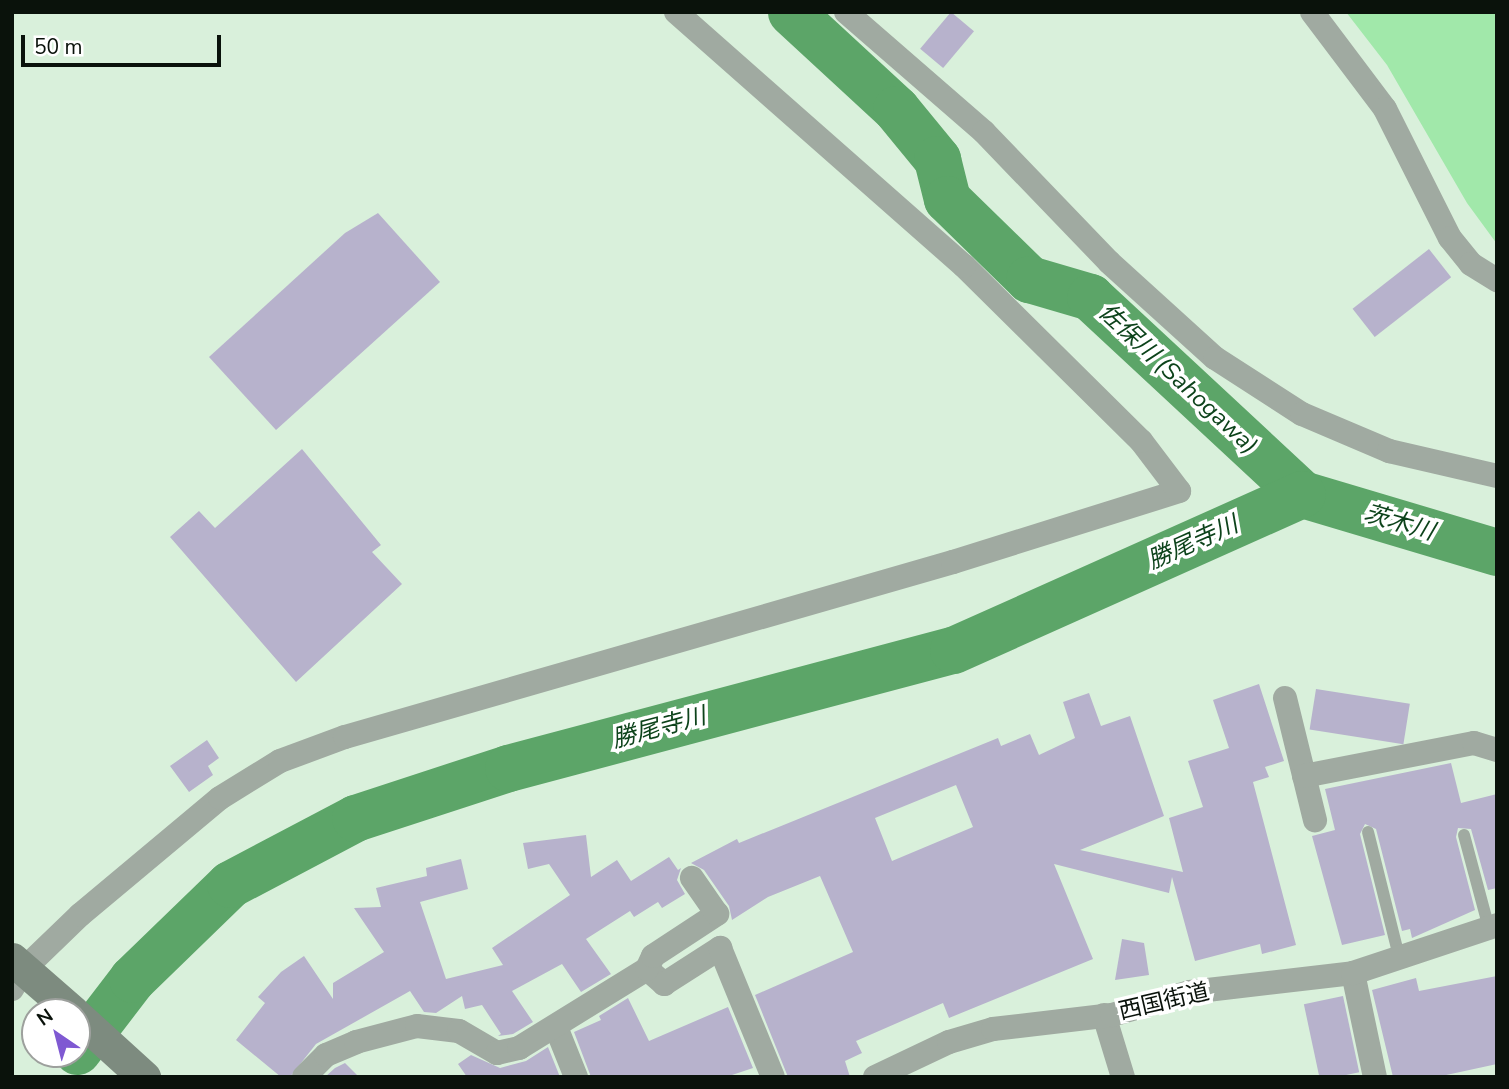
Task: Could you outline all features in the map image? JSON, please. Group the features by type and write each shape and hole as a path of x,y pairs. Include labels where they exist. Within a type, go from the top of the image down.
{"main road":[{"path":"21,974 54,998"},
{"path":"91,1029 144,1077"}],"street":[{"path":"21,974 80,915 220,797 280,761 345,737 953,562 1179,491 1141,441 964,266 676,12"},
{"path":"846,12 984,132 1109,262 1215,358 1302,414 1377,446 1497,476"},
{"path":"1312,12 1385,109 1450,238 1471,264 1497,279"},
{"path":"1285,698 1315,820"},
{"path":"1304,776 1474,743 1497,750"},
{"path":"304,1077 326,1055 356,1041 416,1026 459,1031 497,1053 519,1048 647,969 653,956 717,914 692,878"},
{"name":"西国街道","path":"875,1077 949,1042 993,1029 1104,1015 1190,992 1353,973 1400,961 1494,928"},
{"path":"647,969 664,984 720,948 773,1077"},
{"path":"1353,973 1376,1077"},
{"path":"1104,1015 1123,1077"},
{"path":"556,1027 576,1077"}],"lane":[{"path":"1368,832 1400,961"},
{"path":"1464,835 1494,928"}],"green space":[{"path":"1346,12 1497,12 1497,244 1467,203 1387,65"}],"building":[{"path":"951,12 974,31 943,68 920,49"},
{"path":"378,213 440,282 276,430 209,357 345,233"},
{"path":"1429,249 1451,277 1375,337 1353,309"},
{"path":"302,449 381,545 372,552 402,584 296,682 170,537 199,511 215,528"},
{"path":"1259,684 1284,761 1265,767 1269,777 1253,782 1296,945 1262,954 1260,944 1195,961 1172,877 1169,893 1054,864 1093,959 949,1018 943,1003 856,1041 862,1053 845,1061 850,1077 788,1077 755,995 853,952 820,876 768,897 732,920 729,906 704,870 691,863 737,839 739,843 998,738 1001,746 1030,734 1039,755 1075,738 1063,702 1089,693 1101,726 1130,716 1164,816 1080,850 1183,872 1169,818 1203,807 1188,761 1229,748 1213,700","holes":["956,785 973,827 892,861 875,818"]},
{"path":"1316,689 1410,704 1403,744 1310,729"},
{"path":"207,740 219,758 208,766 213,775 189,792 170,766"},
{"path":"1451,763 1461,803 1497,794 1497,888 1488,890 1471,829 1458,828 1456,837 1475,910 1412,938 1410,929 1402,931 1376,829 1365,824 1360,834 1385,935 1342,945 1312,836 1335,830 1325,789"},
{"path":"586,835 591,877 617,860 631,881 669,857 678,870 681,868 677,880 685,894 662,908 658,902 634,917 630,911 586,939 611,974 581,992 562,964 512,991 533,1022 513,1034 498,1036 501,1034 482,1005 465,1009 462,996 436,1013 424,1012 410,991 316,1044 290,1077 281,1077 236,1040 265,1003 258,997 281,972 304,956 333,999 333,983 384,952 354,908 381,907 376,888 427,876 426,868 461,859 468,889 420,902 446,979 503,965 492,948 570,895 549,864 528,869 523,843"},
{"path":"1122,939 1144,943 1149,975 1115,980"},
{"path":"1497,976 1497,1064 1437,1077 1393,1077 1372,990 1416,978 1419,991"},
{"path":"1343,996 1359,1072 1319,1077 1304,1004"},
{"path":"628,998 649,1041 728,1007 753,1068 726,1077 591,1077 574,1032 601,1020 599,1016"},
{"path":"548,1047 560,1077 467,1077 458,1064 471,1055 500,1068 526,1061"},
{"path":"345,1063 359,1077 325,1077 335,1068"}],"waterway":[{"name":"佐保川 (Sahogawa)","path":"791,12 896,109 937,159 947,199 1029,279 1090,297 1302,494 1497,552"},
{"name":"勝尾寺川","path":"91,1033 132,979 230,884 355,818 508,768 953,650 1302,494"}],"water label":[{"name":"茨木川","path":"1399,523"}]}
